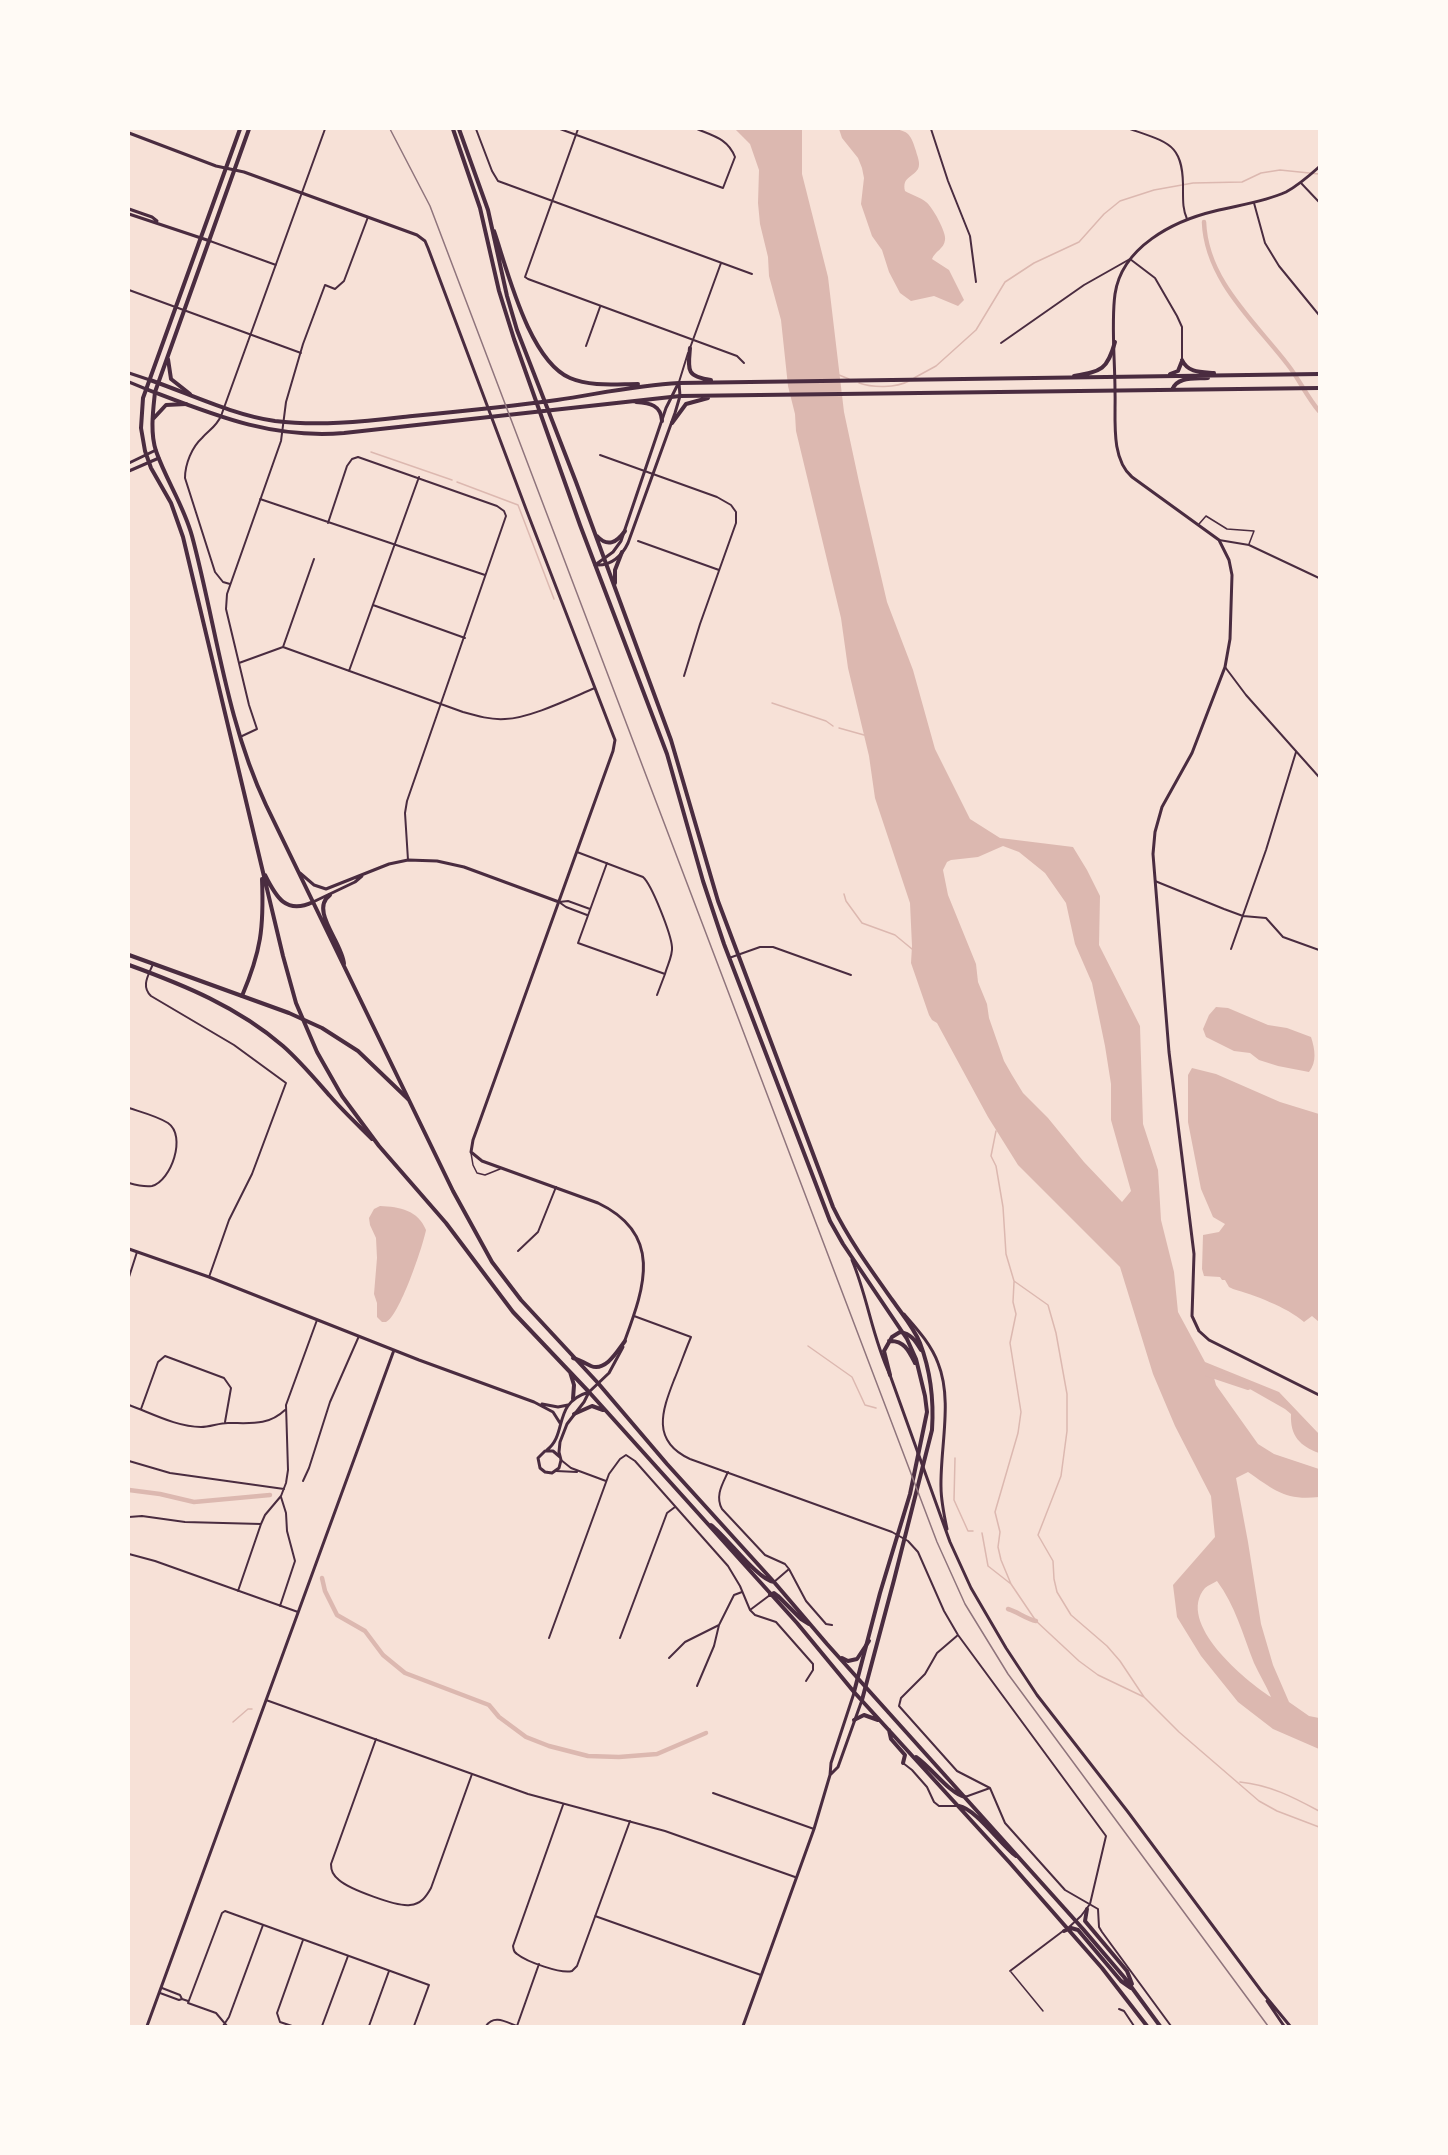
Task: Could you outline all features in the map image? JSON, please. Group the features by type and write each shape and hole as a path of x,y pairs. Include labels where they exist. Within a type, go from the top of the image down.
{"main road":[{"path":"240,129 146,389 141,405 141,428 149,462 171,503 183,537 261,869 296,1003 334,1083 379,1146"},
{"path":"249,129 158,383 152,420 156,450 181,503 192,538 240,737 256,784 344,968 481,1247 521,1300 598,1383 667,1464 1076,1921 1134,1990 1160,2026"},
{"path":"453,129 480,208 508,323 670,764 703,881 729,958 830,1221 850,1255 903,1333 912,1349 920,1372 927,1412 910,1494 880,1593 854,1692"},
{"path":"459,129 514,289 540,351 550,364 563,374 585,383 656,384 1319,374"},
{"path":"488,210 517,330 595,533 678,760 715,892 737,955 833,1207 859,1252 912,1329 921,1345 931,1381 932,1430 862,1700"},
{"path":"1061,378 1093,373 1101,369 1110,359 1115,342"},
{"path":"690,348 689,368 694,376 707,380 733,382"},
{"path":"168,355 171,379 190,394"},
{"path":"1182,360 1185,366 1193,371 1232,375"},
{"path":"1155,376 1174,373 1180,368 1182,360"},
{"path":"1172,390 1174,384 1179,381 1232,375"},
{"path":"150,380 252,416 284,421 367,421 555,400 656,384"},
{"path":"146,389 250,426 283,433 326,435 680,396 1317,388"},
{"path":"672,423 682,406 689,402 730,396"},
{"path":"621,402 651,403 659,409 662,421"},
{"path":"152,420 166,405 186,404"},
{"path":"595,533 601,540 609,543 618,540 625,531"},
{"path":"617,593 615,570 622,552"},
{"path":"261,869 272,890 286,904 301,907 313,902"},
{"path":"242,996 262,938 261,869"},
{"path":"330,895 324,900 323,910 342,952 344,968"},
{"path":"129,955 308,1021 340,1038 372,1063 409,1100"},
{"path":"129,965 186,986 215,1000 260,1028 308,1070 379,1146 459,1239 513,1312 589,1392 958,1806 1067,1929 1147,2026"},
{"path":"798,1139 806,1136"},
{"path":"890,1375 884,1351 888,1341 895,1334 903,1333 913,1337 924,1356"},
{"path":"572,1357 584,1360 592,1366 601,1366 625,1341"},
{"path":"888,1341 898,1342 905,1346 920,1372"},
{"path":"570,1371 574,1385 571,1402"},
{"path":"574,1414 592,1406 607,1412"},
{"path":"703,1519 730,1542 760,1576 774,1582"},
{"path":"770,1595 774,1593 801,1619 812,1626"},
{"path":"827,1644 841,1658 851,1661 860,1656 869,1641"},
{"path":"854,1720 867,1715 884,1724"},
{"path":"888,1729 891,1739 905,1755 903,1763"},
{"path":"910,1753 928,1764 957,1795 966,1797"},
{"path":"958,1806 966,1807 1003,1846 1024,1862"},
{"path":"1089,1906 1085,1921 1126,1971 1134,1990"},
{"path":"1067,1929 1077,1930 1121,1981 1134,1990"}],"street":[{"path":"230,584 223,582 215,572 185,476 192,453 200,439 217,425 225,407 325,129"},
{"path":"476,129 498,181 752,274"},
{"path":"560,129 723,189 735,156 726,141 697,129"},
{"path":"578,129 525,276 737,356 744,363"},
{"path":"931,129 948,181 970,236 976,282"},
{"path":"1131,129 1164,141 1172,147 1180,162 1183,179 1183,207 1187,219"},
{"path":"129,132 178,153 303,193 420,237 428,248 530,520 614,734 615,744 473,1140 471,1152 476,1158 606,1207 622,1218 633,1230 641,1250 644,1266 643,1290 625,1341 614,1366 589,1392 565,1428 560,1443 559,1468 555,1471"},
{"path":"1001,343 1084,285 1130,259 1146,244 1187,219 1286,192 1301,183 1319,167"},
{"path":"1301,183 1319,202"},
{"path":"1254,202 1265,243 1280,266 1319,315"},
{"path":"129,209 152,217 159,222"},
{"path":"129,214 159,222 276,265"},
{"path":"240,737 257,729 225,599 283,433 286,402 302,354 303,344 325,285 335,288 344,281 368,217"},
{"path":"1130,259 1122,272 1115,295 1115,391 1117,439 1122,465 1132,477 1219,540 1229,560 1232,575 1230,639 1225,667 1192,753 1159,815 1154,842 1169,1052 1194,1254 1192,1316 1199,1331 1209,1340 1319,1395"},
{"path":"1130,259 1155,278 1177,316 1182,327 1182,360"},
{"path":"595,565 616,549 625,531 662,421 679,383 692,340 721,263"},
{"path":"129,290 302,354"},
{"path":"586,346 601,306"},
{"path":"129,373 150,380"},
{"path":"129,382 146,389"},
{"path":"595,565 606,564 622,552 631,537 672,423 680,396 679,383"},
{"path":"129,462 156,450"},
{"path":"600,455 717,497 735,509 737,519 684,676"},
{"path":"328,523 347,466 352,459 362,457 497,506 506,514 505,523 407,801 405,822 408,860"},
{"path":"129,471 159,458"},
{"path":"349,670 419,477"},
{"path":"260,499 486,576"},
{"path":"1219,540 1249,545 1319,578"},
{"path":"638,541 719,570"},
{"path":"283,647 314,559"},
{"path":"373,605 465,638"},
{"path":"239,663 283,647 477,716 507,719 528,714 595,688"},
{"path":"1225,667 1246,695 1319,777"},
{"path":"1231,949 1296,752"},
{"path":"577,852 643,877 651,888 672,946 657,995"},
{"path":"298,871 314,885 326,889 381,867 408,860 437,861 458,866 559,902 588,915"},
{"path":"607,863 578,943 664,974"},
{"path":"313,902 356,882 362,876"},
{"path":"1155,881 1243,916 1266,918 1283,938 1319,950"},
{"path":"559,902 568,901 590,909"},
{"path":"729,958 760,947 773,947 851,975"},
{"path":"153,964 145,987 151,996 217,1034 286,1083 252,1174 229,1220 209,1277"},
{"path":"129,1108 168,1124 177,1138 177,1146 170,1168 162,1180 154,1186 129,1183"},
{"path":"518,1251 538,1232 556,1187"},
{"path":"129,1249 209,1277 534,1402 553,1412 560,1423"},
{"path":"129,1277 137,1252"},
{"path":"850,1255 864,1288 879,1352 890,1375 950,1542 971,1588 1022,1673 1290,2026"},
{"path":"892,1300 926,1341 941,1372 945,1398 941,1488 950,1542"},
{"path":"634,1316 691,1336 663,1410 663,1428 671,1444 684,1457 892,1532 908,1541 922,1559 944,1611 958,1635 1106,1836 1089,1906 1067,1929 1010,1971"},
{"path":"238,1591 265,1515 284,1489 288,1470 286,1401 317,1320"},
{"path":"303,1481 330,1402 359,1336"},
{"path":"147,2026 394,1350"},
{"path":"141,1409 158,1362 165,1356 224,1378 231,1388 225,1422"},
{"path":"583,1473 565,1470 545,1472 538,1465 538,1458 552,1446 571,1402 577,1395 589,1392"},
{"path":"534,1402 558,1407 571,1402"},
{"path":"129,1405 190,1426 211,1426 225,1422 256,1424 268,1422 285,1410"},
{"path":"546,1451 552,1450 567,1466 606,1481"},
{"path":"549,1638 606,1481 612,1468 626,1455 728,1566 735,1575 750,1610 762,1618 776,1622 813,1664 813,1670 806,1681"},
{"path":"129,1461 170,1473 284,1489"},
{"path":"728,1472 719,1493 718,1502 722,1509 765,1555 785,1564 806,1601 826,1624 832,1625"},
{"path":"280,1606 296,1561 287,1531 286,1513 281,1496"},
{"path":"620,1638 667,1513 675,1506"},
{"path":"129,1517 142,1516 185,1522 261,1524"},
{"path":"129,1554 155,1561 298,1612"},
{"path":"774,1582 789,1569"},
{"path":"697,1686 714,1647 719,1625 734,1595 742,1592"},
{"path":"750,1610 770,1595"},
{"path":"669,1658 685,1642 719,1625"},
{"path":"958,1635 937,1653 925,1674 901,1698 898,1705 957,1770 990,1788 1005,1823 1065,1890 1089,1906 1098,1909 1099,1927 1102,1932 1172,2026"},
{"path":"742,2026 814,1829 830,1775 833,1756 854,1692"},
{"path":"267,1700 563,1805 665,1831 796,1878"},
{"path":"830,1775 838,1767 862,1700"},
{"path":"375,1739 331,1864 333,1875 344,1884 373,1895 408,1906 424,1899 431,1888 472,1774"},
{"path":"903,1763 927,1787 934,1802 939,1806 958,1806"},
{"path":"966,1797 990,1788"},
{"path":"713,1793 814,1829"},
{"path":"563,1805 513,1944 516,1954 539,1965 567,1972 574,1970 630,1821"},
{"path":"188,2001 222,1913 225,1911 429,1985 414,2026"},
{"path":"595,1916 761,1975"},
{"path":"159,1993 188,2001 188,2003 216,2013 225,2025 263,1925"},
{"path":"292,2026 280,2022 277,2013 303,1940"},
{"path":"322,2026 348,1956"},
{"path":"486,2026 491,2020 500,2019 517,2026 539,1965"},
{"path":"369,2026 389,1971"},
{"path":"161,1988 180,1995 182,1999"},
{"path":"1262,1992 1284,2026"},
{"path":"1119,2009 1124,2011 1134,2026"}],"lane":[{"path":"1199,525 1206,516 1227,529 1254,531 1249,545"},
{"path":"471,1152 477,1173 485,1175 503,1168"},
{"path":"1010,1971 1043,2011"}],"shaded area":[{"path":"885,128 908,134 919,164 916,172 906,180 905,191 929,204 941,226 945,237 944,243 932,259 949,270 964,300 958,306 934,296 911,301 900,293 889,272 882,250 872,236 861,204 864,178 862,168 858,158 842,138 839,129"},
{"path":"735,129 802,129 802,174 828,277 844,412 859,482 887,602 913,670 935,749 970,819 1000,838 1073,847 1100,896 1099,945 1140,1026 1143,1124 1158,1170 1161,1220 1174,1272 1178,1312 1205,1362 1279,1392 1319,1434 1319,1453 1306,1447 1294,1434 1291,1414 1285,1409 1227,1376 1213,1374 1216,1385 1258,1444 1274,1454 1319,1469 1319,1497 1289,1496 1273,1489 1248,1472 1236,1478 1261,1624 1273,1665 1289,1702 1309,1716 1319,1718 1319,1749 1273,1729 1238,1702 1201,1656 1177,1617 1173,1585 1215,1537 1211,1496 1175,1426 1153,1374 1120,1267 1018,1165 988,1117 937,1023 929,1015 911,963 910,903 875,798 869,756 848,668 841,618 796,431 795,414 788,386 781,320 769,276 768,257 760,224 759,170 750,144","holes":["1003,846 1019,852 1045,873 1066,903 1075,944 1092,983 1105,1046 1111,1084 1111,1120 1131,1191 1122,1202 1023,1093 1004,1061 989,1018 987,1004 978,982 976,964 948,895 943,870 947,862 951,860 978,857","1217,1581 1234,1610 1254,1663 1271,1697 1231,1665 1206,1634 1199,1618 1198,1602 1205,1588"]},
{"path":"1216,1007 1228,1008 1268,1025 1287,1028 1311,1037 1314,1055 1309,1072 1259,1060 1250,1053 1234,1051 1206,1037 1203,1029 1209,1015"},
{"path":"1192,1068 1216,1074 1280,1102 1319,1114 1319,1322 1312,1316 1304,1322 1280,1307 1229,1287 1220,1277 1204,1276 1202,1269 1203,1235 1219,1232 1225,1224 1213,1217 1201,1189 1188,1122 1188,1075"},
{"path":"380,1206 394,1207 413,1214 423,1223 426,1230 404,1295 386,1322 382,1322 377,1317 377,1303 374,1294 376,1238 369,1218 374,1209"}],"waterway":[{"path":"914,378 936,366 976,330 1005,282 1034,263 1079,242 1104,214 1120,201 1154,190 1193,183 1242,182 1261,173 1280,170 1319,174"},
{"path":"1204,222 1213,263 1223,281 1247,316 1288,365 1319,411"},
{"path":"839,375 849,379"},
{"path":"859,383 884,386 909,381"},
{"path":"371,452 452,480"},
{"path":"457,482 518,505 554,599"},
{"path":"772,703 826,721 833,726"},
{"path":"839,728 864,735"},
{"path":"844,894 846,901 862,923 895,935 912,949"},
{"path":"996,1131 991,1156 996,1166 1003,1207 1006,1254 1014,1281 1048,1305 1056,1333 1067,1394 1067,1431 1061,1476 1038,1535 1053,1561 1057,1592 1071,1615 1107,1646 1144,1697"},
{"path":"1011,1584 998,1547 1000,1532 995,1512 1018,1433 1021,1412 1010,1343 1016,1314 1013,1302 1014,1282"},
{"path":"808,1346 852,1377 865,1405 876,1408"},
{"path":"1206,1372 1248,1386"},
{"path":"955,1458 954,1500 968,1531 973,1531"},
{"path":"129,1490 194,1502 270,1495"},
{"path":"982,1533 988,1566 1011,1584 1036,1621 1079,1661 1098,1675 1144,1697 1179,1732 1259,1801 1277,1811 1319,1827"},
{"path":"322,1578 325,1591 337,1615 365,1631 383,1655 405,1673 489,1705 499,1717 526,1737 549,1746 588,1756 619,1757 657,1754 706,1733"},
{"path":"1008,1609 1036,1621"},
{"path":"233,1722 248,1709 252,1709"},
{"path":"1240,1782 1271,1789 1319,1811"}],"railway":[{"path":"390,129 430,206 937,1542 965,1604 1008,1674 1268,2026"}]}
